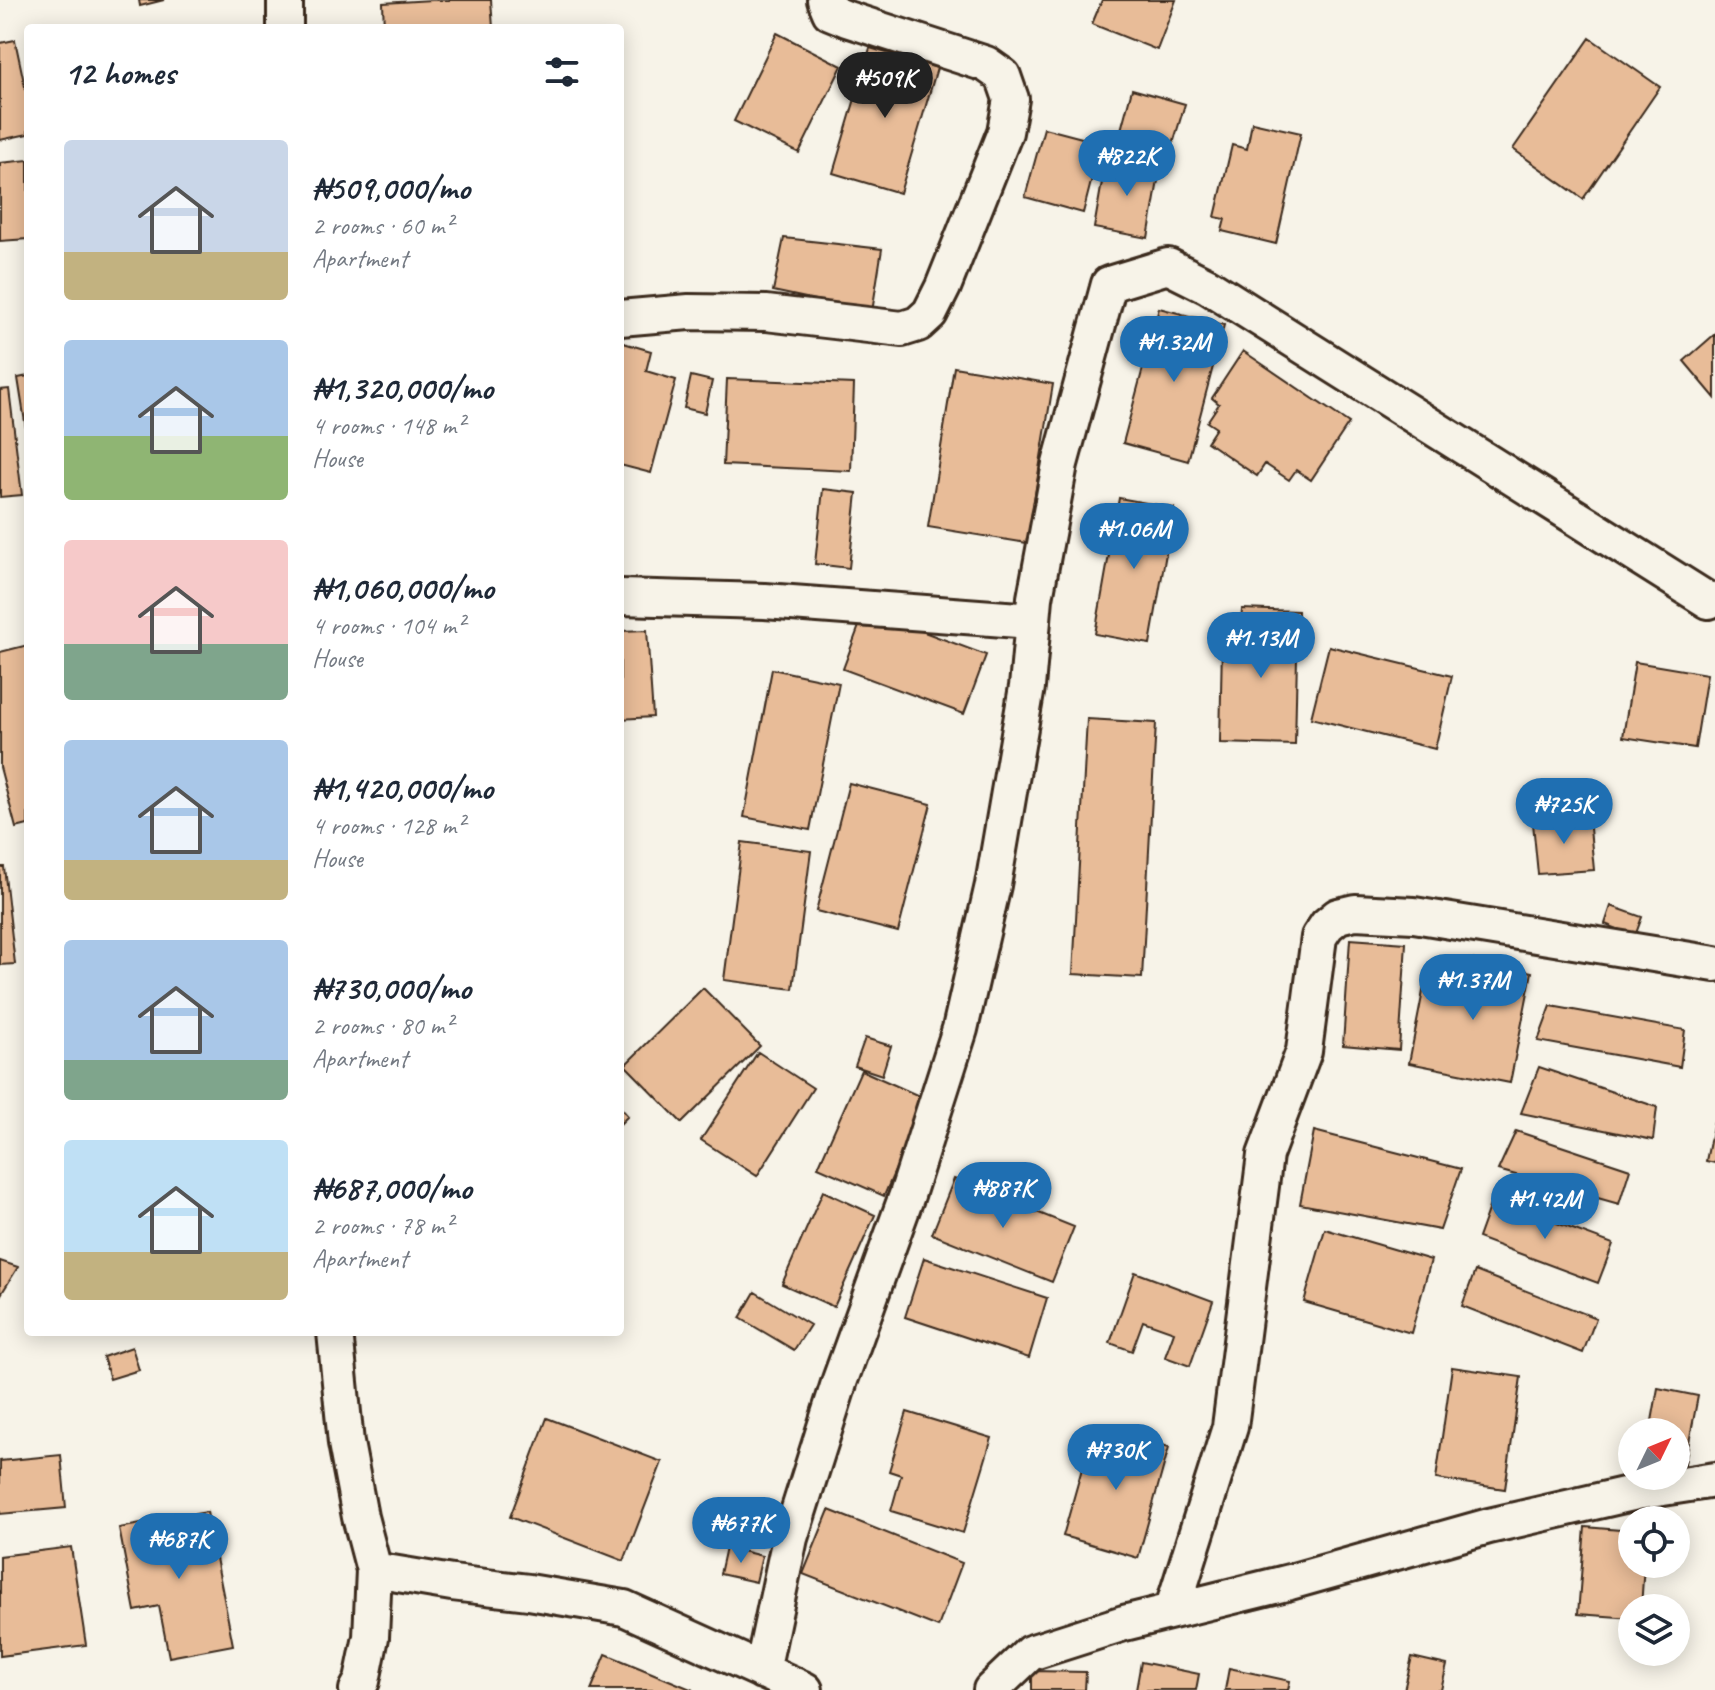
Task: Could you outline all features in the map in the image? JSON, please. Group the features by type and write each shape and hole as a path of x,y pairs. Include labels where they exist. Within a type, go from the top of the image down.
{"street":[{"path":"285,0 285,24"},
{"path":"624,318 689,312 766,313 902,329 918,324 930,313 1005,132 1011,99 1003,76 986,64 847,19 830,12 825,0"},
{"path":"762,1671 790,1538 840,1380 907,1195 960,1029 993,885 1027,687 1035,598 1060,464 1109,284 1168,266 1208,286 1709,601"},
{"path":"624,597 765,601 1032,621"},
{"path":"1172,1611 1230,1427 1265,1155 1304,1051 1319,937 1327,925 1338,916 1355,912 1414,915 1715,964"},
{"path":"335,1336 346,1443 374,1570 371,1637 364,1687"},
{"path":"991,1690 1030,1653 1124,1623 1290,1582 1489,1526 1637,1492 1715,1480"},
{"path":"374,1570 624,1608 805,1690"}],"building":[{"path":"139,0 164,0 140,6"},
{"path":"491,0 493,24 384,24 383,3"},
{"path":"1102,0 1176,0 1157,50 1092,24"},
{"path":"777,33 842,66 799,153 734,121"},
{"path":"1590,38 1660,87 1583,199 1513,149"},
{"path":"15,40 24,82 24,135 0,140 0,43"},
{"path":"870,48 937,68 900,193 833,173"},
{"path":"1132,89 1185,104 1169,157 1118,141"},
{"path":"1252,122 1301,133 1276,244 1222,231 1225,219 1215,217 1232,145 1247,149"},
{"path":"1044,128 1101,143 1083,213 1025,197"},
{"path":"1106,159 1160,169 1148,238 1094,228"},
{"path":"24,160 24,239 0,241 0,163"},
{"path":"784,238 882,249 872,312 773,291"},
{"path":"1159,308 1224,325 1188,461 1123,443"},
{"path":"1715,334 1715,398 1684,361"},
{"path":"624,343 651,351 646,371 676,380 651,473 624,466"},
{"path":"1243,351 1349,423 1311,480 1296,470 1289,480 1265,464 1257,476 1207,442 1216,428 1207,422 1219,404 1212,398"},
{"path":"954,367 1053,384 1027,543 928,527"},
{"path":"691,376 712,381 705,413 684,408"},
{"path":"24,377 24,416 18,378"},
{"path":"727,379 854,384 851,471 723,465"},
{"path":"9,389 22,495 0,497 0,390"},
{"path":"823,489 857,493 849,568 815,564"},
{"path":"1119,498 1174,508 1150,644 1095,634"},
{"path":"1242,609 1298,611 1295,745 1220,743 1222,644 1240,644"},
{"path":"865,610 986,655 964,714 843,669"},
{"path":"647,630 653,717 624,719 624,631"},
{"path":"24,646 24,826 16,828 0,767 0,652"},
{"path":"1329,646 1452,676 1435,749 1311,718"},
{"path":"1635,662 1707,674 1695,748 1623,737"},
{"path":"772,669 839,683 810,830 744,817"},
{"path":"1087,719 1156,723 1142,978 1073,974"},
{"path":"849,783 931,804 898,932 816,911"},
{"path":"1589,818 1594,870 1538,874 1533,823"},
{"path":"742,842 811,851 793,989 724,980"},
{"path":"0,867 4,867 15,964 0,965"},
{"path":"1611,906 1642,917 1635,936 1605,924"},
{"path":"1350,939 1406,943 1399,1050 1343,1045"},
{"path":"1470,959 1532,972 1510,1083 1409,1063 1425,981 1449,986 1451,972 1467,975"},
{"path":"703,988 760,1046 682,1123 625,1065"},
{"path":"1551,1006 1685,1030 1680,1067 1538,1041"},
{"path":"865,1038 891,1046 882,1075 855,1066"},
{"path":"758,1052 813,1088 757,1176 701,1140"},
{"path":"1539,1067 1657,1107 1653,1140 1521,1113"},
{"path":"861,1070 926,1099 884,1196 818,1167"},
{"path":"1715,1117 1715,1163 1706,1161"},
{"path":"1314,1131 1461,1169 1440,1230 1300,1204"},
{"path":"1516,1131 1630,1169 1619,1204 1498,1170"},
{"path":"954,1179 1074,1227 1052,1282 932,1234"},
{"path":"823,1191 875,1215 834,1307 782,1284"},
{"path":"1492,1199 1613,1244 1598,1283 1478,1238"},
{"path":"1325,1229 1431,1260 1411,1333 1304,1302"},
{"path":"924,1258 1047,1298 1029,1358 905,1317"},
{"path":"0,1261 18,1267 0,1296"},
{"path":"1475,1271 1596,1318 1583,1353 1462,1306"},
{"path":"1135,1272 1213,1301 1190,1366 1165,1357 1174,1332 1143,1321 1132,1351 1110,1343"},
{"path":"755,1292 810,1325 794,1350 740,1318"},
{"path":"132,1347 139,1370 110,1379 103,1357"},
{"path":"1452,1367 1521,1377 1505,1489 1436,1479"},
{"path":"1658,1388 1698,1396 1690,1438 1690,1418 1653,1418"},
{"path":"907,1412 992,1438 963,1533 891,1511 901,1475 889,1471"},
{"path":"547,1418 662,1462 624,1561 510,1517"},
{"path":"1094,1426 1169,1447 1138,1558 1063,1536"},
{"path":"61,1455 66,1508 0,1514 0,1461"},
{"path":"829,1510 962,1563 938,1627 803,1574"},
{"path":"207,1512 233,1645 169,1657 159,1606 135,1611 119,1528"},
{"path":"1585,1527 1618,1530 1618,1578 1643,1578 1642,1594 1618,1594 1618,1617 1578,1614"},
{"path":"71,1547 86,1645 0,1656 0,1556"},
{"path":"726,1547 762,1556 756,1582 720,1574"},
{"path":"606,1654 693,1690 591,1690"},
{"path":"1412,1657 1447,1665 1441,1690 1404,1690"},
{"path":"1141,1662 1199,1674 1196,1690 1136,1690"},
{"path":"1229,1668 1290,1681 1288,1690 1225,1690"},
{"path":"1032,1671 1086,1672 1085,1690 1032,1690"}]}
